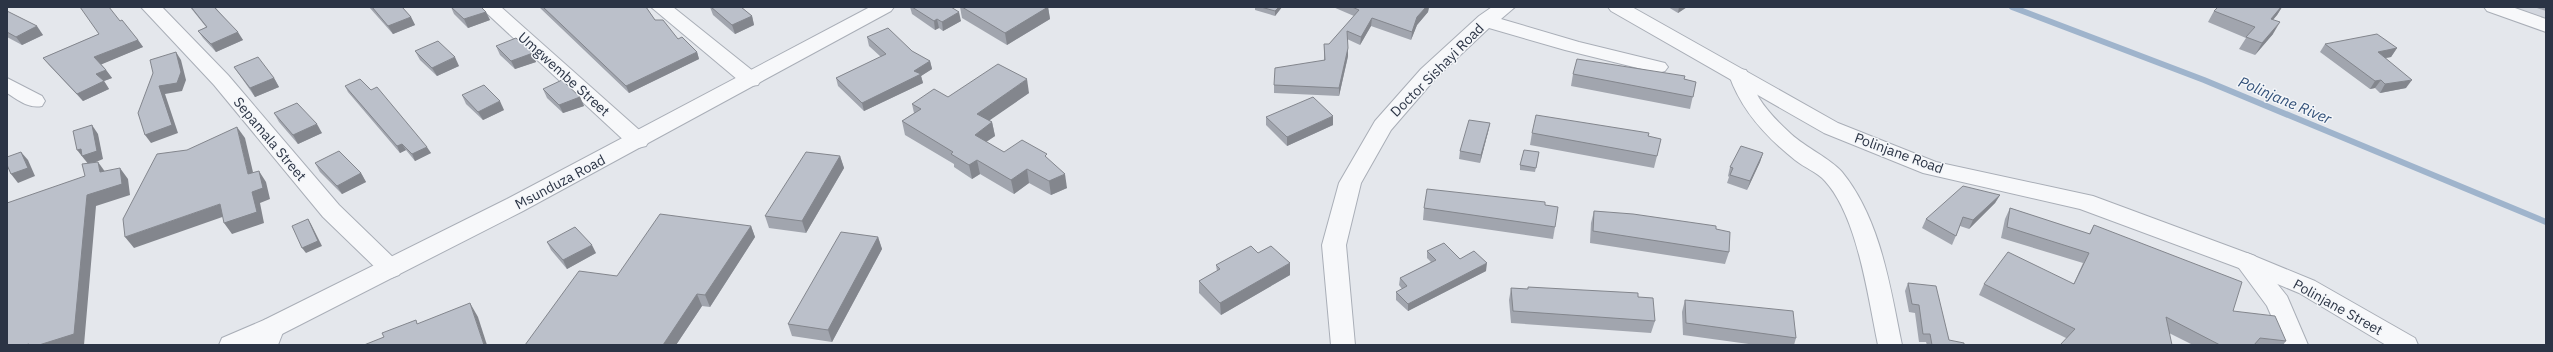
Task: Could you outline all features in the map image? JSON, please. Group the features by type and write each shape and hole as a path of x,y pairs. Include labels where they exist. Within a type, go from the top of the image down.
{"street":[{"name":"Sepamala Street","path":"151,7 221,80 331,211 391,269"},
{"name":"Umgwembe Street","path":"490,7 638,141"},
{"path":"661,7 751,80"},
{"name":"Msunduza Road","path":"231,345 269,336 391,269 638,141 884,7"},
{"name":"Doctor Sishayi Road","path":"1343,345 1334,245 1350,183 1382,126 1428,74 1486,20 1505,7"},
{"name":"Polinjane Road","path":"1618,7 1831,128 1931,168 2085,202 2247,262"},
{"path":"2494,7 2546,26"},
{"path":"1486,20 1560,44 1658,67"},
{"path":"1739,75 1743,92 1784,141 1834,178 1857,216 1872,263 1890,345"},
{"path":"7,84 35,101"},
{"path":"2247,262 2278,302 2296,345"},
{"name":"Polinjane Street","path":"2247,262 2307,287 2406,345"}],"shaded area":[{"path":"2491,7 2546,7 2546,28"}],"building":[{"path":"80,7 109,7 138,40 94,57 106,70 96,74 104,81 77,94 43,58 99,34"},
{"path":"191,7 214,7 238,32 211,44 198,31 207,27"},
{"path":"372,7 402,7 411,17 388,26"},
{"path":"451,7 481,7 486,12 464,19"},
{"path":"543,7 646,7 655,20 663,20 678,39 682,37 697,52 626,86"},
{"path":"711,7 741,7 752,16 732,25"},
{"path":"912,7 951,7 959,12 942,22 937,19 934,21"},
{"path":"962,7 1048,7 1005,33"},
{"path":"1261,7 1279,7 1275,11"},
{"path":"1352,7 1426,7 1417,17 1412,32 1372,18 1361,37 1347,31 1348,48 1339,88 1274,85 1275,68 1325,60 1324,44 1329,44 1359,10"},
{"path":"2218,7 2281,7 2271,19 2280,22 2262,43 2246,37 2255,27 2214,11"},
{"path":"7,11 37,26 16,37 7,32"},
{"path":"888,28 912,51 930,61 914,71 921,74 862,103 836,78 886,54 867,37"},
{"path":"2377,34 2397,48 2378,52 2412,80 2385,84 2381,80 2375,81 2325,44"},
{"path":"516,38 533,53 511,61 496,46"},
{"path":"438,41 455,57 432,68 415,51"},
{"path":"176,52 181,72 177,83 159,86 172,125 145,135 138,113 153,73 150,60"},
{"path":"258,57 274,78 250,88 234,67"},
{"path":"1577,59 1685,76 1684,79 1696,82 1693,97 1573,74"},
{"path":"998,64 1027,79 977,114 992,122 975,135 1004,152 1022,140 1047,154 1045,156 1065,174 1049,181 1027,169 1011,180 977,160 969,165 951,154 953,152 902,121 921,109 912,104 934,89 948,97"},
{"path":"360,79 371,90 377,87 427,147 412,154 402,144 397,146 345,86"},
{"path":"562,80 580,97 559,105 543,89"},
{"path":"484,85 500,101 478,112 462,95"},
{"path":"1313,97 1333,116 1287,137 1266,117"},
{"path":"297,103 317,124 293,135 274,113"},
{"path":"1536,115 1649,133 1648,136 1661,139 1657,156 1532,133"},
{"path":"1469,120 1490,123 1481,155 1460,151"},
{"path":"92,125 97,151 82,156 81,149 77,150 73,131"},
{"path":"237,127 248,174 259,171 263,188 252,192 257,212 224,223 220,204 125,237 123,219 157,154 187,150"},
{"path":"1741,146 1763,153 1750,181 1730,175 1733,168 1730,167"},
{"path":"1524,150 1539,152 1536,168 1520,165"},
{"path":"339,151 361,173 337,186 315,163"},
{"path":"21,152 28,168 11,174 7,165 7,157"},
{"path":"806,152 840,156 802,221 765,216"},
{"path":"98,162 100,172 120,168 122,184 87,195 74,334 39,345 7,345 7,203 85,176 82,164"},
{"path":"1963,186 2000,195 1973,220 1963,217 1956,236 1926,219"},
{"path":"1427,189 1545,202 1545,205 1558,207 1555,227 1424,208"},
{"path":"2010,208 2090,234 2094,225 2242,282 2233,311 2275,316 2286,341 2260,338 2254,345 2220,345 2166,317 2172,345 2060,345 2075,329 1984,284 2008,252 2074,284 2089,253 2007,227"},
{"path":"1594,211 1633,214 1716,226 1716,229 1730,232 1729,252 1593,231"},
{"path":"660,214 751,226 705,295 697,294 663,345 525,345 579,271 617,276"},
{"path":"308,219 318,241 302,248 292,226"},
{"path":"575,227 592,245 563,260 547,242"},
{"path":"841,232 878,237 828,330 788,324"},
{"path":"1444,243 1460,259 1474,251 1487,263 1408,304 1396,292 1407,286 1400,278 1436,260 1427,251"},
{"path":"1251,246 1258,253 1271,246 1290,263 1220,303 1199,281 1220,269 1216,265"},
{"path":"1908,283 1936,286 1949,340 1964,343 1964,345 1932,345 1930,334 1923,334 1919,305 1912,304"},
{"path":"1528,287 1638,293 1638,297 1653,298 1655,321 1513,311 1511,288 1528,289"},
{"path":"1685,300 1793,311 1796,338 1686,323"},
{"path":"470,303 484,345 364,345 384,337 382,333 416,320 417,324"}],"waterway":[{"name":"Polinjane River","path":"2012,7 2204,80 2546,222"}]}
